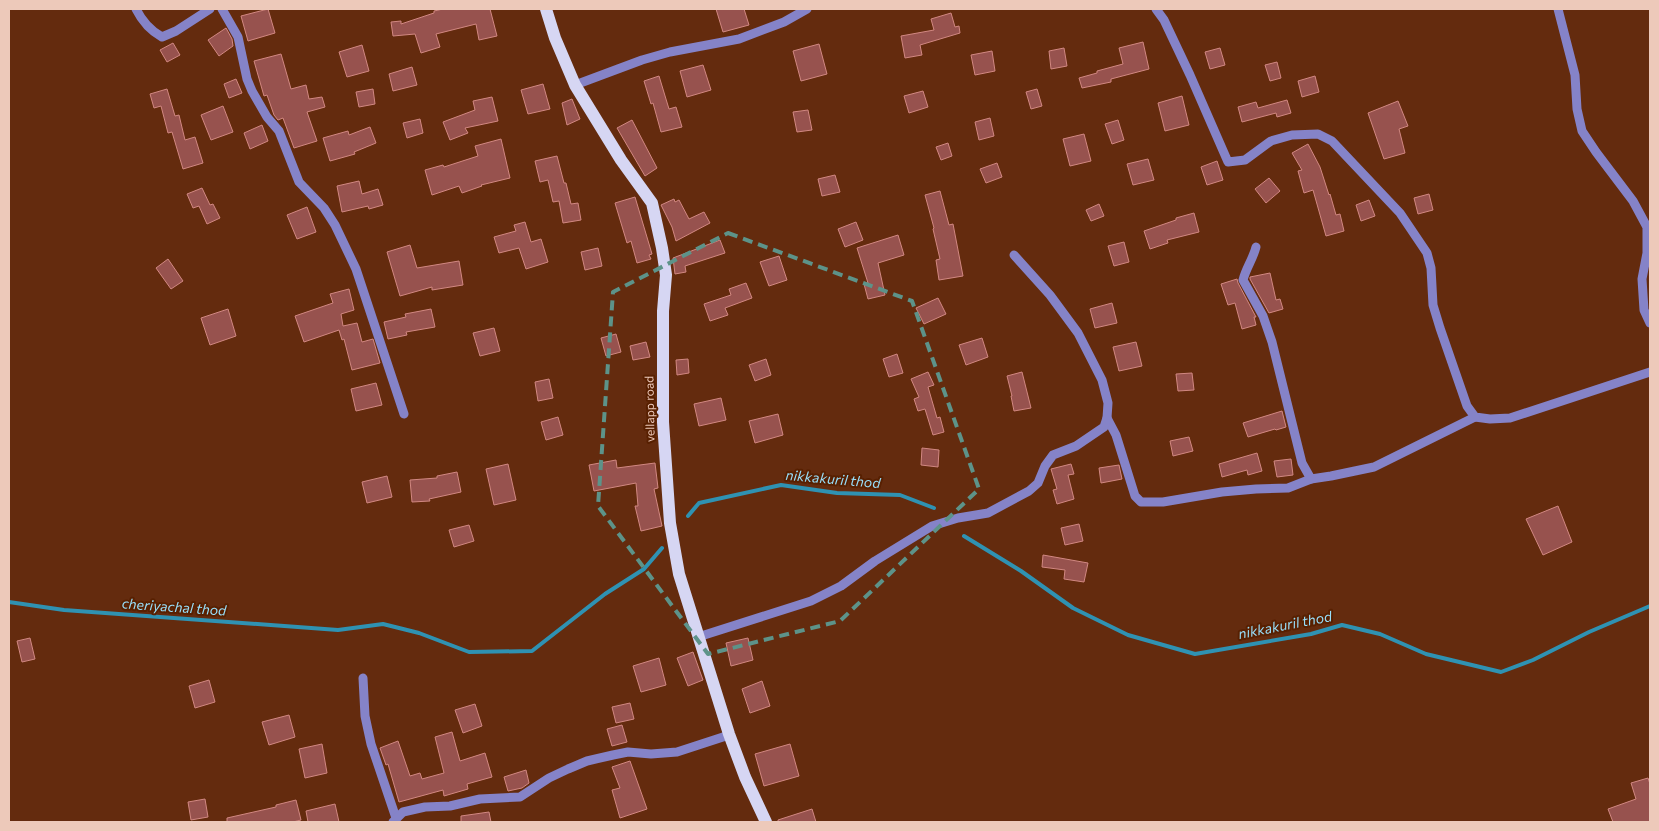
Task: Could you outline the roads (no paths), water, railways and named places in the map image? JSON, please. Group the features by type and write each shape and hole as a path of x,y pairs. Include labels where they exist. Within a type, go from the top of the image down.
{"main road":[{"name":"vellapp road","path":"546,9 555,38 575,85 621,160 652,203 666,275 663,311 663,422 670,523 679,574 729,734 745,777 766,822"}],"street":[{"path":"136,9 140,17 154,33 162,37 210,9"},
{"path":"222,9 238,37 247,79 252,91 267,117 279,131 299,182 324,208 335,225 356,269 404,414"},
{"path":"575,85 642,60 670,52 739,38 784,22 807,9"},
{"path":"1156,9 1164,20 1228,162 1245,160 1271,141 1292,135 1318,134 1332,141 1400,213 1427,253 1431,268 1433,305 1467,406 1475,417"},
{"path":"1558,9 1575,74 1577,109 1582,131 1633,201 1647,227 1647,253 1642,278 1644,310 1650,323"},
{"path":"1256,247 1243,280 1263,316 1272,342 1302,463 1311,479"},
{"path":"698,637 811,601 840,586 875,561 932,526 958,518 988,513 1029,491 1038,483 1045,466 1053,455 1076,446 1104,427 1108,403 1102,380 1078,334 1050,295 1014,255"},
{"path":"1106,418 1116,435 1135,496 1141,502 1163,502 1239,490 1288,488 1311,479 1374,467 1475,417 1490,419 1510,418 1650,372"},
{"path":"363,678 365,716 371,744 395,820 403,812 425,807 450,806 480,799 520,797 549,778 587,761 628,752 652,754 676,752 723,738 729,734"}],"waterway":[{"name":"nikkakuril thod","path":"688,516 699,503 781,485 837,493 900,495 934,508"},
{"name":"nikkakuril thod","path":"964,536 1021,571 1073,608 1128,635 1195,654 1311,634 1342,625 1380,634 1426,654 1501,672 1533,660 1589,632 1650,606"},
{"name":"cheriyachal thod","path":"9,602 64,610 338,630 383,624 419,633 469,652 532,651 605,594 644,569 662,548"}]}
